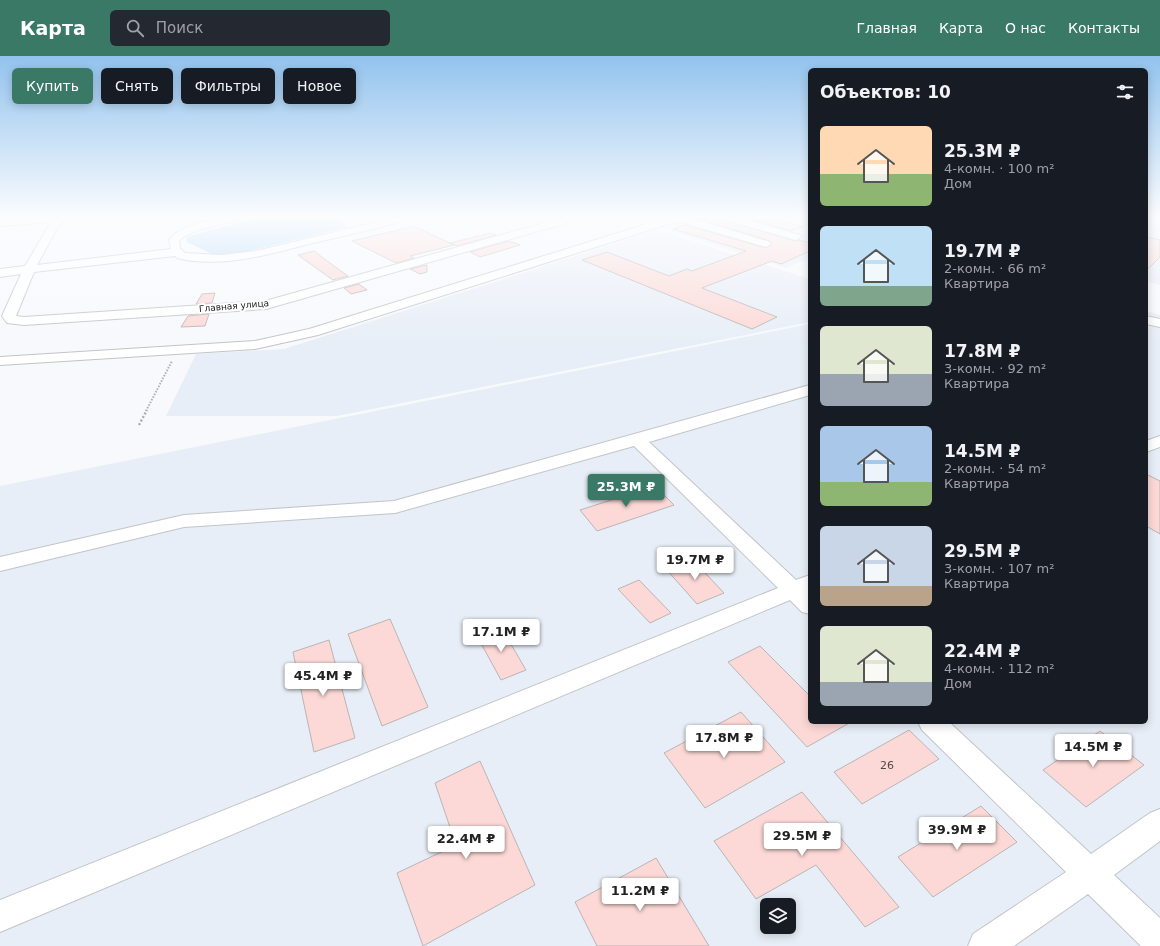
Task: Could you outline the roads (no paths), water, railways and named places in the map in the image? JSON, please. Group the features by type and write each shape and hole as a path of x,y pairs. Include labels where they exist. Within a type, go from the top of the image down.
{"street":[{"name":"Главная улица","path":"35,260 9,316 12,320 266,305 426,260"},
{"path":"0,273 111,260"},
{"path":"0,361 254,345 279,341 313,332 545,260"},
{"path":"1148,320 1160,323"},
{"path":"0,564 184,521 394,507 637,440 808,391"},
{"path":"0,916 804,593 637,440"},
{"path":"1148,446 1160,442"},
{"path":"933,724 1160,941"},
{"path":"985,946 1090,874 1160,823"}]}
